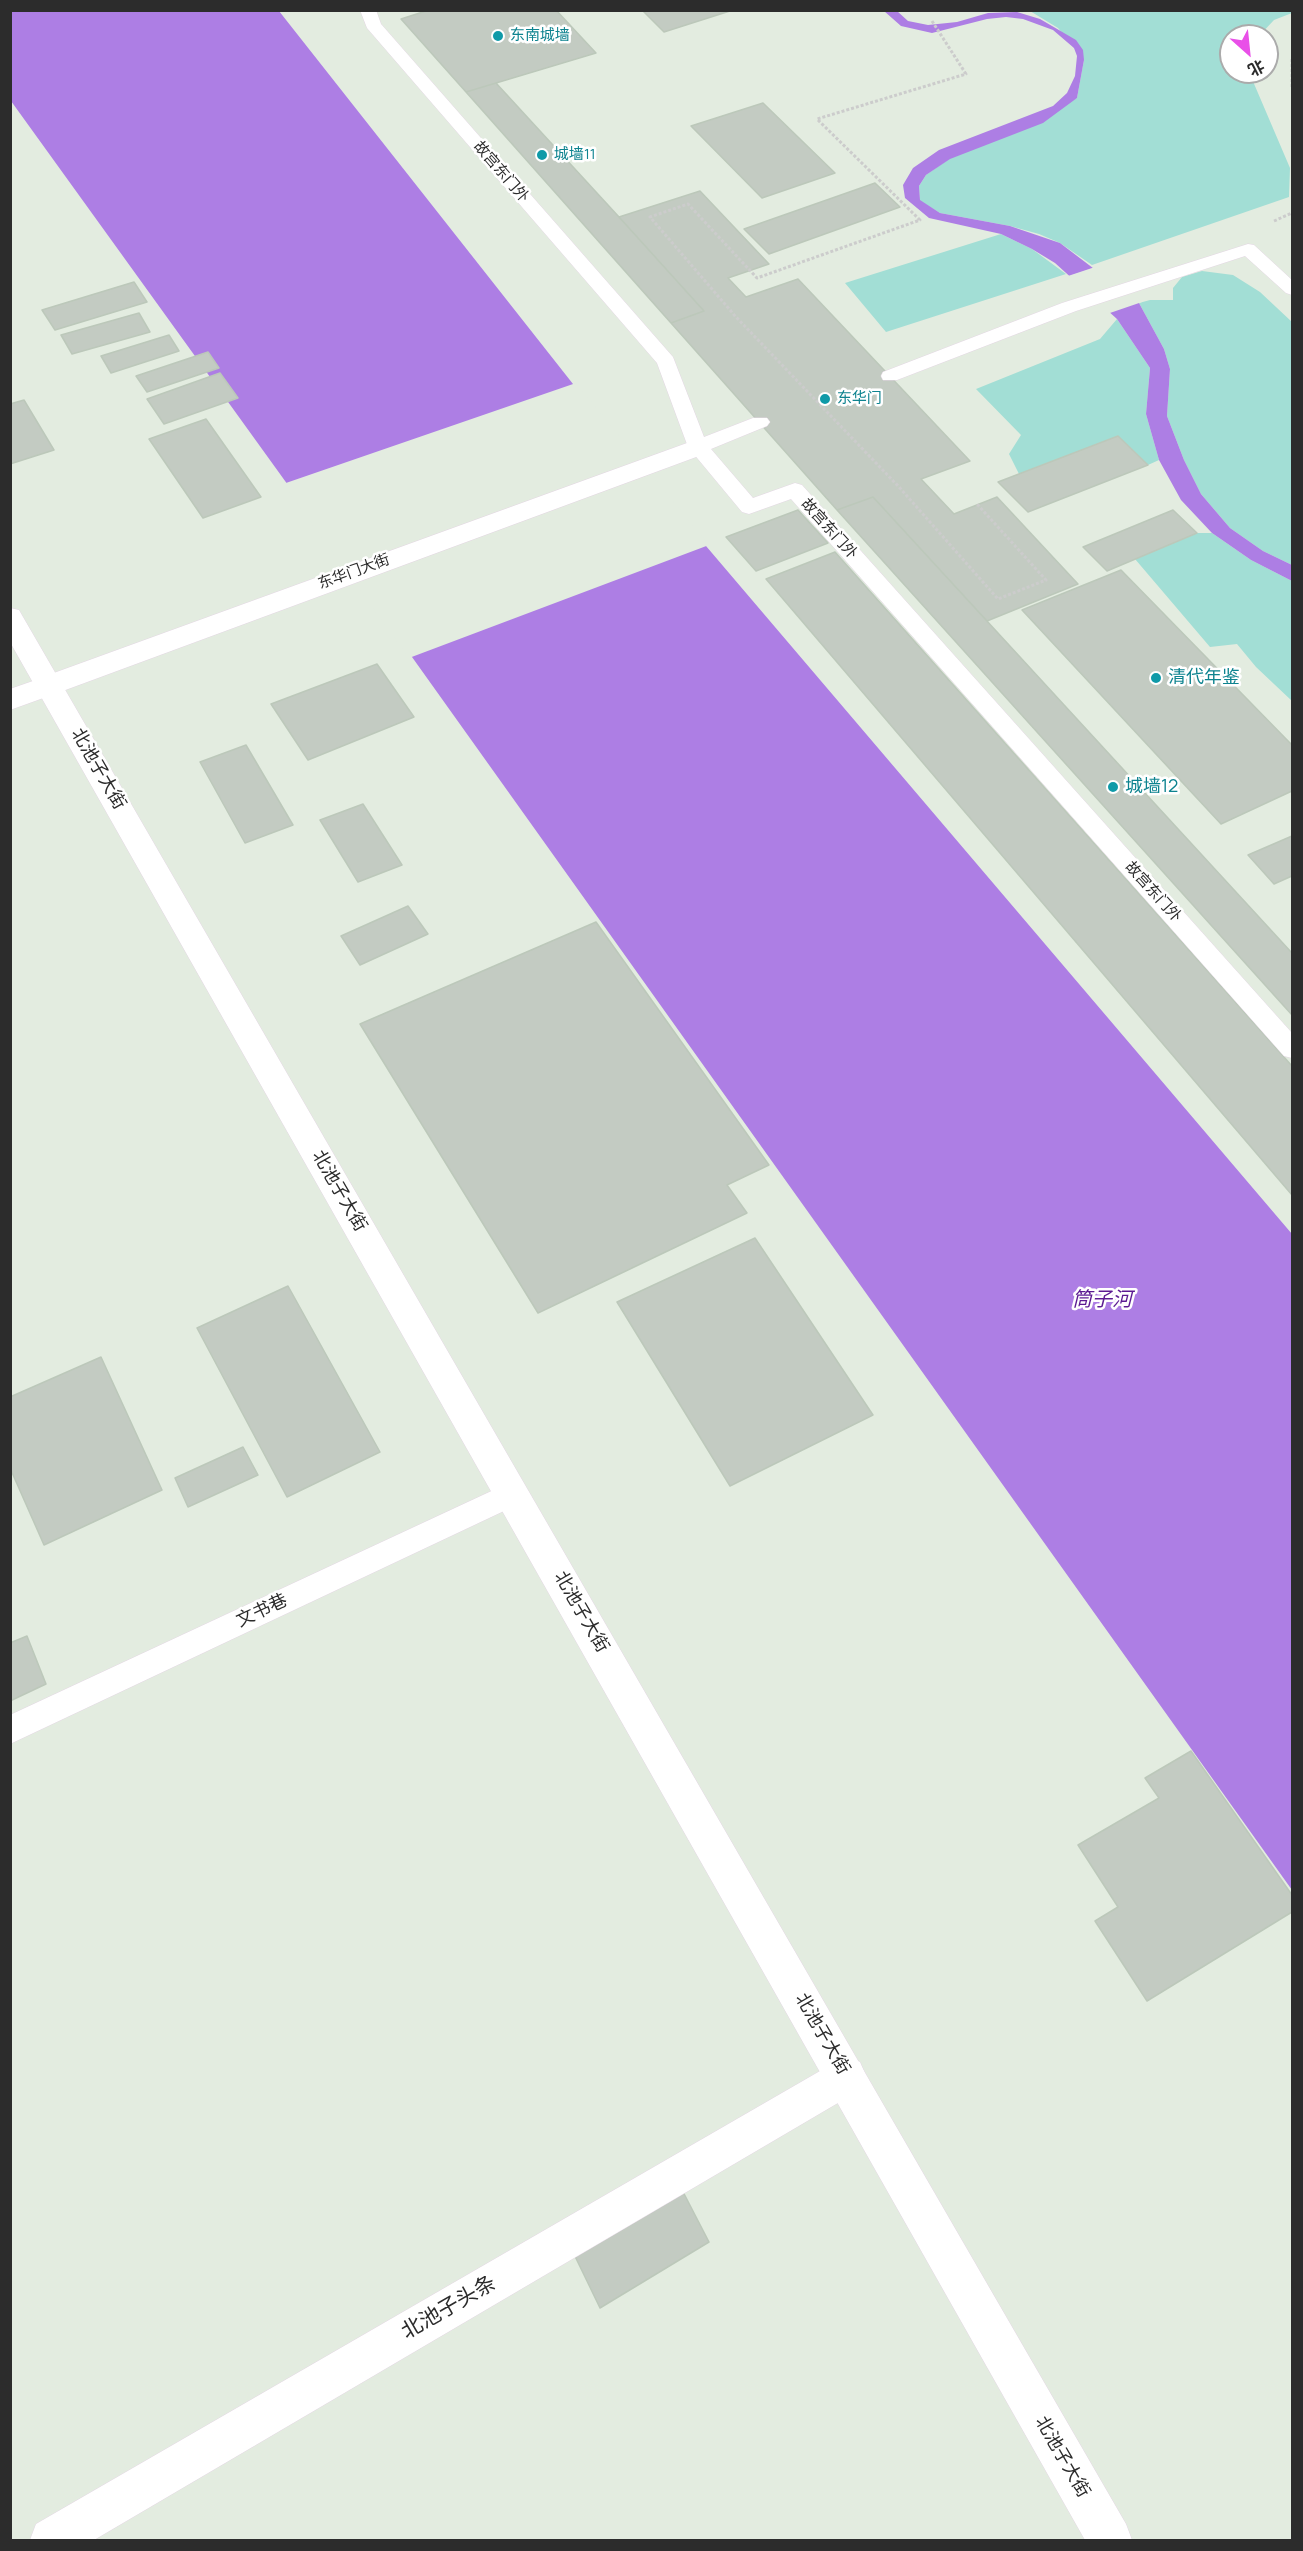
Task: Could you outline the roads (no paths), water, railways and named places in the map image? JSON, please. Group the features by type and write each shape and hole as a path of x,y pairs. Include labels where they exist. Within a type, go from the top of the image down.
{"street":[{"name":"东华门大街","path":"10,700 698,447"},
{"name":"北池子大街","path":"10,617 513,1493 1110,2541"},
{"name":"北池子头条","path":"52,2541 846,2076"}],"lane":[{"name":"故宫东门外","path":"368,10 372,25 666,361 698,447 749,507 795,490 1293,1049"},
{"path":"890,376 1069,307 1152,278 1248,249 1293,289"},
{"path":"698,447 760,422"},
{"name":"文书巷","path":"10,1730 513,1493"}],"water":[{"name":"筒子河","path":"10,11 279,11 573,384 706,546 1292,1234 1292,1890 412,657 11,101"},
{"path":"884,11 897,11 908,21 928,25 957,22 988,13 1017,12 1040,19 1076,40 1083,50 1084,60 1077,98 1043,123 950,159 926,175 919,186 920,200 940,213 1010,226 1060,243 1139,303 1164,349 1170,369 1167,416 1184,460 1201,494 1230,528 1263,551 1292,565 1292,581 1251,560 1212,533 1181,500 1159,460 1146,414 1150,368 1117,319 1055,263 1032,249 1001,234 929,218 905,198 903,185 913,168 939,150 1053,106 1067,93 1075,76 1077,56 1074,48 1053,30 1023,19 1006,17 987,19 932,33 901,26"}],"place":[{"name":"东南城墙","path":"498,36"},
{"name":"城墙11","path":"542,155"},
{"name":"东华门","path":"825,399"},
{"name":"清代年鉴","path":"1156,678"},
{"name":"城墙12","path":"1113,787"}]}
